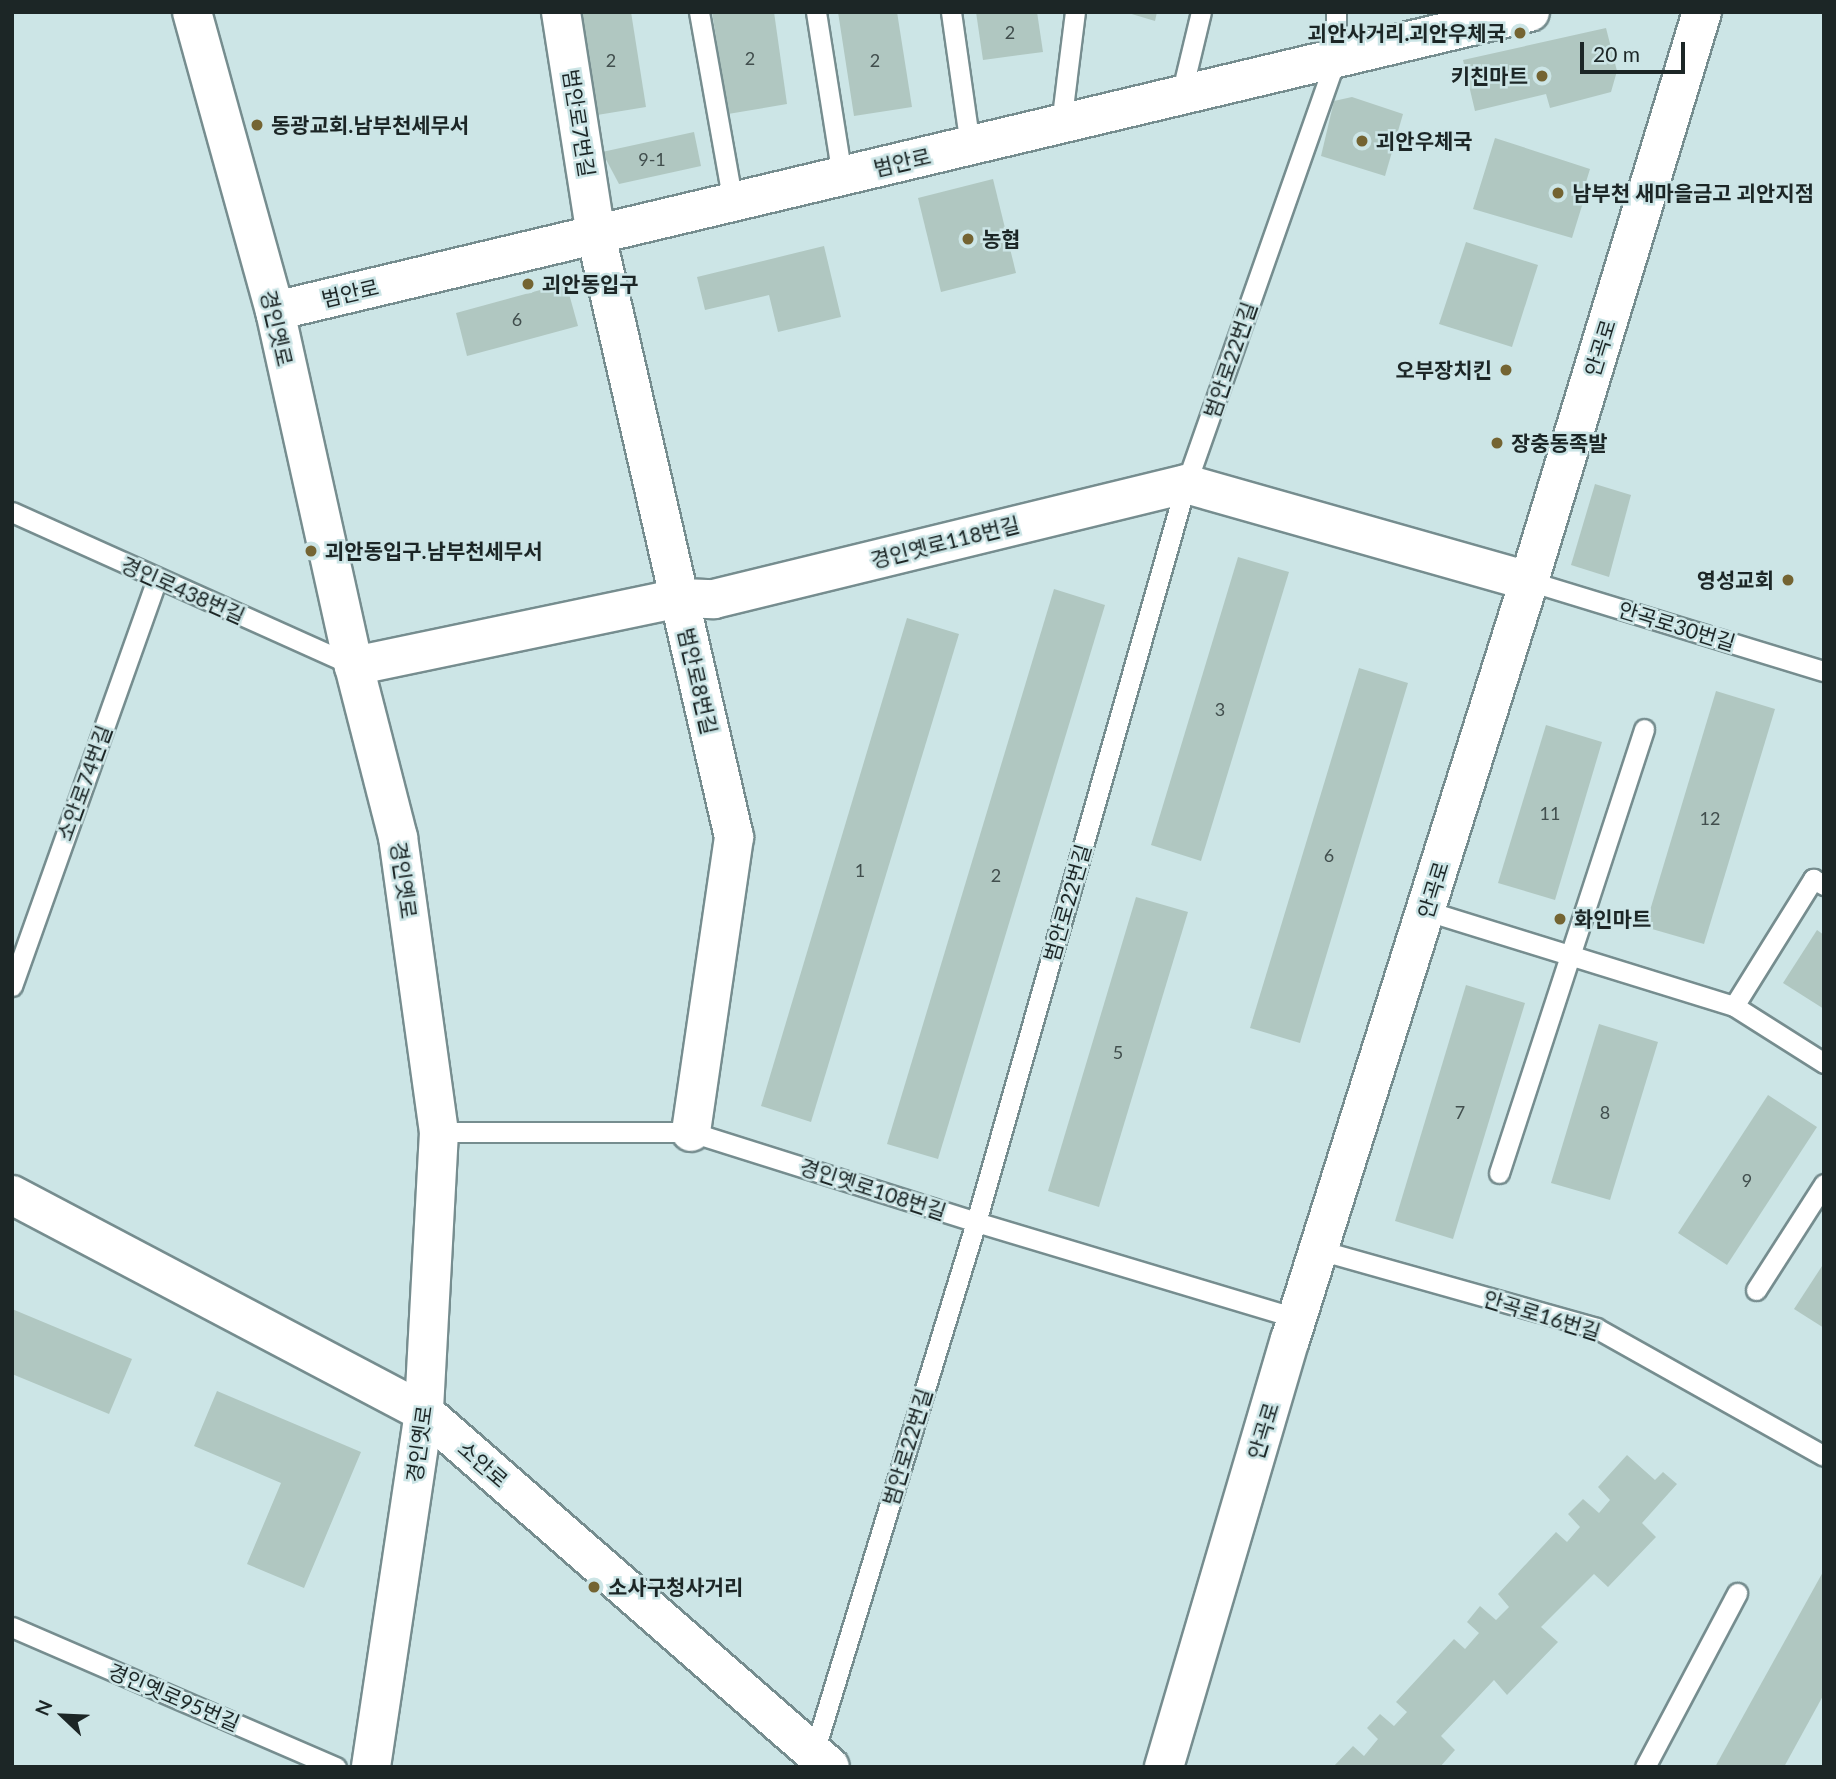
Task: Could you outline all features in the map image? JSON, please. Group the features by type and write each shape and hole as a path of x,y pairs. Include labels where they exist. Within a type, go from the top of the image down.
{"street":[{"name":"경인옛로","path":"192,12 275,311 354,666 398,837 439,1132 424,1412 371,1767"},
{"name":"범안로7번길","path":"561,12 596,234"},
{"name":"범안로","path":"275,311 1530,12"},
{"name":"안곡로","path":"1164,1767 1297,1318 1530,581 1702,12"},
{"name":"범안로8번길","path":"596,234 734,837 691,1132"},
{"name":"경인옛로118번길","path":"354,666 679,598 714,599 1186,484 1530,581"},
{"name":"소안로","path":"12,1195 424,1412 822,1760"}],"lane":[{"path":"699,12 733,202"},
{"path":"816,12 842,176"},
{"path":"951,12 970,146"},
{"path":"1061,124 1075,12"},
{"path":"1181,95 1201,12"},
{"name":"범안로22번길","path":"822,1760 1186,484 1336,58 1336,12"},
{"name":"경인로438번길","path":"12,512 354,666"},
{"name":"소안로74번길","path":"12,986 157,579"},
{"name":"안곡로30번길","path":"1530,581 1824,671"},
{"path":"1499,1173 1644,729"},
{"path":"1734,1006 1813,879 1824,885"},
{"path":"1427,911 1734,1006 1824,1063"},
{"name":"경인옛로108번길","path":"439,1132 691,1132 976,1222 1297,1318"},
{"path":"1756,1290 1824,1184"},
{"name":"안곡로16번길","path":"1319,1250 1595,1328 1824,1456"},
{"path":"1645,1767 1737,1593"},
{"name":"경인옛로95번길","path":"12,1627 336,1767"}],"building":[{"path":"575,12 631,12 646,107 591,116"},
{"path":"712,12 774,12 787,104 728,114"},
{"path":"838,12 897,12 912,107 854,116"},
{"path":"976,12 1037,12 1043,52 983,60"},
{"path":"1125,12 1157,12 1155,21"},
{"path":"1606,28 1617,71 1611,92 1550,108 1546,94 1475,111 1463,60"},
{"path":"1352,97 1403,114 1385,176 1321,156 1334,101"},
{"path":"694,132 701,166 619,184 602,152"},
{"path":"1495,138 1590,169 1586,182 1589,183 1572,238 1473,209"},
{"path":"993,179 1016,273 941,292 918,198"},
{"path":"1466,242 1538,265 1512,347 1439,324"},
{"path":"824,246 841,317 778,332 769,295 705,310 697,277"},
{"path":"566,283 578,326 467,356 456,313"},
{"path":"1595,484 1631,495 1609,577 1571,565"},
{"path":"1238,557 1289,572 1201,861 1151,845"},
{"path":"1054,589 1105,605 938,1159 887,1144"},
{"path":"907,618 959,634 811,1122 761,1106"},
{"path":"1359,668 1408,683 1300,1043 1250,1028"},
{"path":"1716,691 1775,709 1704,944 1645,927"},
{"path":"1546,725 1602,742 1555,900 1498,883"},
{"path":"1136,897 1188,912 1099,1207 1048,1191"},
{"path":"1817,930 1824,935 1824,1009 1783,983"},
{"path":"1466,985 1525,1003 1453,1239 1395,1221"},
{"path":"1599,1024 1658,1042 1610,1200 1551,1183"},
{"path":"1768,1095 1817,1127 1727,1265 1678,1233"},
{"path":"1824,1263 1824,1328 1794,1309"},
{"path":"12,1309 132,1359 109,1414 12,1374"},
{"path":"217,1391 361,1452 304,1588 247,1564 281,1483 194,1446"},
{"path":"1627,1455 1655,1480 1663,1472 1677,1484 1642,1523 1656,1537 1608,1587 1594,1574 1541,1627 1558,1642 1507,1695 1494,1680 1441,1736 1455,1750 1440,1767 1333,1767 1353,1746 1364,1756 1378,1739 1367,1728 1380,1714 1394,1726 1407,1712 1396,1702 1454,1639 1465,1649 1479,1633 1467,1622 1480,1606 1496,1620 1509,1607 1498,1594 1556,1532 1567,1542 1580,1527 1568,1514 1583,1499 1599,1513 1610,1500 1598,1487"},
{"path":"1824,1570 1824,1694 1784,1767 1715,1767"}],"place":[{"name":"괴안사거리.괴안우체국","path":"1520,33"},
{"name":"키친마트","path":"1542,76"},
{"name":"동광교회.남부천세무서","path":"257,125"},
{"name":"괴안우체국","path":"1362,141"},
{"name":"남부천 새마을금고 괴안지점","path":"1558,193"},
{"name":"농협","path":"968,239"},
{"name":"괴안동입구","path":"528,284"},
{"name":"오부장치킨","path":"1506,370"},
{"name":"장충동족발","path":"1497,443"},
{"name":"괴안동입구.남부천세무서","path":"311,551"},
{"name":"영성교회","path":"1788,580"},
{"name":"화인마트","path":"1560,919"},
{"name":"소사구청사거리","path":"594,1587"}]}
